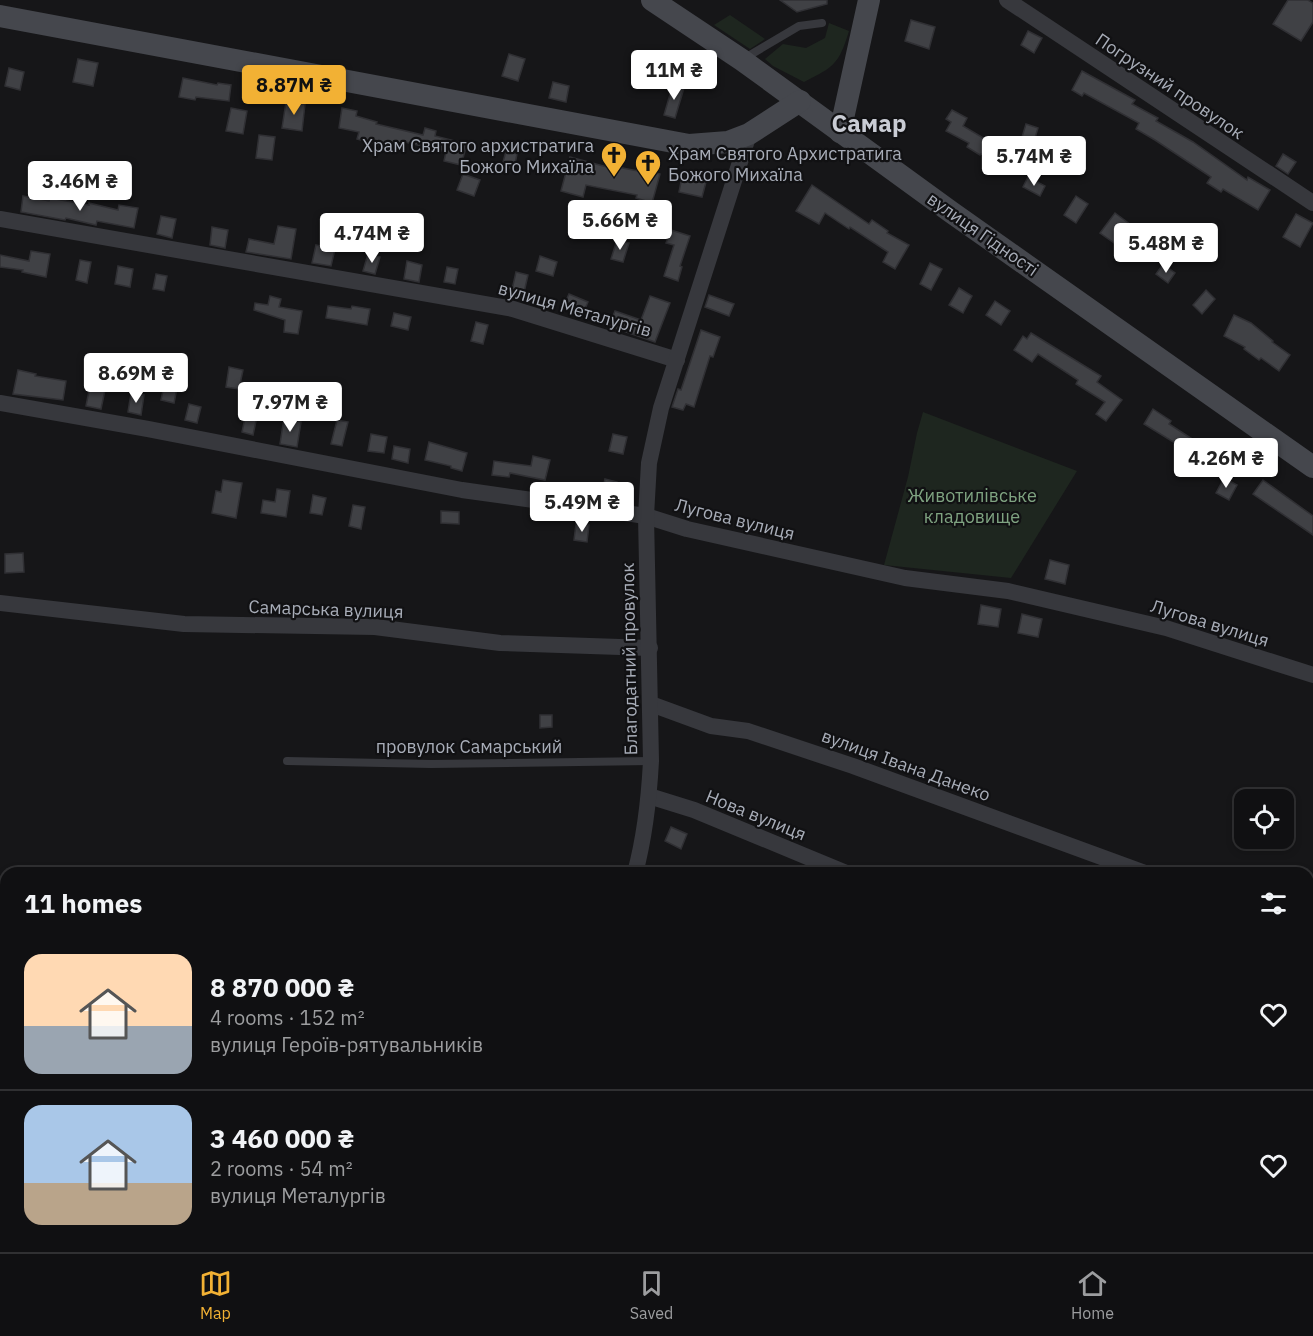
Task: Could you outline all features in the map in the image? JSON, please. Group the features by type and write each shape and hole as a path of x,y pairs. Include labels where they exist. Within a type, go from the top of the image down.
{"street":[{"name":"вулиця Гідності","path":"652,0 742,60 1313,467"},
{"path":"840,132 869,0"},
{"name":"Погрузний провулок","path":"1006,0 1313,203"},
{"path":"0,16 689,145 712,145 749,134 800,101"},
{"name":"Благодатний провулок","path":"637,867 649,796 651,761 646,516 649,463 661,408 749,134"},
{"name":"вулиця Металургів","path":"0,219 513,309 677,360"},
{"name":"Лугова вулиця","path":"0,403 148,429 462,490 646,516 687,529 905,578 1008,591 1042,598 1166,628 1313,675"},
{"name":"Самарська вулиця","path":"0,603 184,624 375,627 500,643 650,648"},
{"name":"вулиця Івана Данеко","path":"651,704 711,726 748,731 853,766 1129,867"},
{"name":"Нова вулиця","path":"649,796 694,810 832,867"}],"lane":[{"path":"742,60 799,26 822,23"},
{"name":"провулок Самарський","path":"287,761 431,764 651,761"}],"green space":[{"path":"730,15 765,39 750,49 714,25"},
{"path":"829,23 849,31 838,58 822,72 804,82 773,66 765,59 783,44 806,48 825,38"},
{"name":"Животилівське кладовище","path":"923,412 1077,471 1011,578 884,565"}],"building":[{"path":"780,0 827,0 827,4 797,12"},
{"path":"1288,0 1308,0 1313,3 1313,22 1301,41 1273,24"},
{"path":"911,20 935,27 929,49 905,41"},
{"path":"1028,31 1042,38 1034,53 1021,45"},
{"path":"509,54 525,59 518,81 502,76"},
{"path":"78,59 98,63 93,86 73,82"},
{"path":"9,68 24,72 20,90 5,86"},
{"path":"1082,71 1135,100 1132,104 1158,118 1156,121 1193,142 1247,180 1248,177 1270,190 1258,210 1223,189 1221,192 1207,183 1211,177 1136,129 1139,123 1084,93 1082,96 1072,90"},
{"path":"183,78 217,85 218,83 231,85 229,101 179,97"},
{"path":"553,82 569,86 566,102 549,98"},
{"path":"673,84 684,88 675,118 664,115"},
{"path":"286,102 305,104 302,131 282,128"},
{"path":"231,108 247,111 243,134 226,131"},
{"path":"342,108 357,111 356,116 377,122 376,124 423,135 425,128 436,131 435,136 467,144 461,165 444,161 446,152 401,141 399,151 357,139 359,132 339,128"},
{"path":"952,110 967,118 963,126 995,145 1008,149 1002,163 980,155 967,147 969,143 946,131 951,122 946,119"},
{"path":"1026,124 1038,128 1031,151 1019,147"},
{"path":"259,135 275,137 272,160 256,158"},
{"path":"506,151 517,154 514,169 502,166"},
{"path":"1283,154 1296,162 1288,174 1276,166"},
{"path":"570,157 607,167 607,165 660,174 652,203 636,198 637,195 586,185 583,197 561,191"},
{"path":"463,174 480,180 474,196 457,190"},
{"path":"682,177 706,182 702,197 679,192"},
{"path":"1028,177 1045,186 1040,196 1023,187"},
{"path":"812,185 869,224 872,220 888,231 887,233 909,245 895,269 883,262 888,252 850,227 849,229 825,213 819,224 796,211"},
{"path":"23,196 49,201 50,198 89,205 89,203 118,210 119,205 138,208 134,228 97,221 96,225 21,212"},
{"path":"1076,196 1088,204 1076,223 1064,215"},
{"path":"1115,213 1131,225 1117,245 1100,233"},
{"path":"1296,214 1313,223 1300,247 1283,237"},
{"path":"161,216 176,219 172,238 157,234"},
{"path":"278,226 296,229 291,259 246,252 249,239 274,244"},
{"path":"212,227 228,230 225,248 210,245"},
{"path":"671,230 690,236 680,266 682,267 678,281 664,276 674,245 666,243"},
{"path":"617,240 629,243 623,262 611,259"},
{"path":"316,245 335,249 331,266 312,263"},
{"path":"31,251 50,254 46,277 22,272 23,270 0,267 0,255 29,261"},
{"path":"368,254 380,257 375,274 363,271"},
{"path":"540,256 557,262 553,276 536,271"},
{"path":"80,260 91,262 87,283 76,280"},
{"path":"407,261 422,265 419,282 404,279"},
{"path":"930,263 942,269 931,290 920,284"},
{"path":"1163,264 1175,273 1168,283 1156,274"},
{"path":"118,266 133,269 130,287 115,284"},
{"path":"447,267 458,269 455,284 444,282"},
{"path":"516,272 528,275 523,297 511,294"},
{"path":"156,274 167,276 164,291 153,289"},
{"path":"959,288 972,296 963,313 949,305"},
{"path":"1206,290 1215,299 1202,314 1193,305"},
{"path":"569,294 588,302 582,316 563,307"},
{"path":"709,295 734,304 729,316 705,307"},
{"path":"270,296 281,299 279,307 302,311 298,334 284,332 285,320 254,310 255,303 268,305"},
{"path":"650,296 670,303 655,342 609,326 615,311 641,320"},
{"path":"995,301 1010,311 1001,325 986,315"},
{"path":"328,306 370,309 367,325 326,318"},
{"path":"394,313 411,317 408,330 391,326"},
{"path":"1234,315 1251,323 1290,355 1279,371 1261,358 1259,360 1244,349 1245,347 1224,336"},
{"path":"476,322 488,325 483,344 471,341"},
{"path":"701,330 720,337 713,357 710,356 694,407 686,404 683,410 672,407 678,389 681,390"},
{"path":"1031,333 1101,376 1097,382 1122,400 1106,421 1096,414 1105,402 1076,384 1078,380 1038,354 1032,362 1014,350 1023,336 1027,339"},
{"path":"229,367 243,370 239,389 226,387"},
{"path":"18,370 36,374 35,376 66,381 63,400 13,394"},
{"path":"165,381 178,383 174,403 161,400"},
{"path":"90,386 105,390 101,409 86,406"},
{"path":"131,393 144,395 141,415 128,412"},
{"path":"189,404 201,407 197,423 185,420"},
{"path":"248,404 259,407 253,435 242,432"},
{"path":"1153,409 1171,421 1169,424 1200,444 1190,461 1176,452 1180,446 1144,424"},
{"path":"284,418 301,422 297,447 280,444"},
{"path":"337,420 348,422 342,446 331,444"},
{"path":"371,434 387,437 384,453 368,451"},
{"path":"613,434 627,437 623,454 609,451"},
{"path":"429,442 467,453 462,471 425,460"},
{"path":"394,446 410,449 408,463 392,459"},
{"path":"533,456 550,460 545,480 510,473 509,477 492,475 494,461 531,466"},
{"path":"1224,478 1237,485 1229,500 1216,493"},
{"path":"605,479 617,482 614,496 602,493"},
{"path":"223,480 242,483 236,518 212,513 216,491 221,492"},
{"path":"1263,480 1313,516 1313,535 1253,494"},
{"path":"277,489 290,491 286,517 261,513 263,500 275,502"},
{"path":"313,495 326,498 322,515 310,513"},
{"path":"353,505 365,507 361,529 349,526"},
{"path":"441,511 459,512 459,524 441,523"},
{"path":"576,524 589,525 587,542 574,540"},
{"path":"23,553 24,572 5,573 5,554"},
{"path":"1050,560 1069,565 1065,584 1045,579"},
{"path":"981,605 1001,609 998,627 978,624"},
{"path":"1022,614 1042,619 1038,637 1018,633"},
{"path":"540,715 552,715 552,727 540,728"},
{"path":"671,827 687,834 681,849 665,841"}],"place":[{"name":"Храм Святого архистратига Божого Михаїла","path":"614,178"},
{"name":"Храм Святого Архистратига Божого Михаїла","path":"648,186"}],"district":[{"name":"Самар","path":"869,123"}]}
